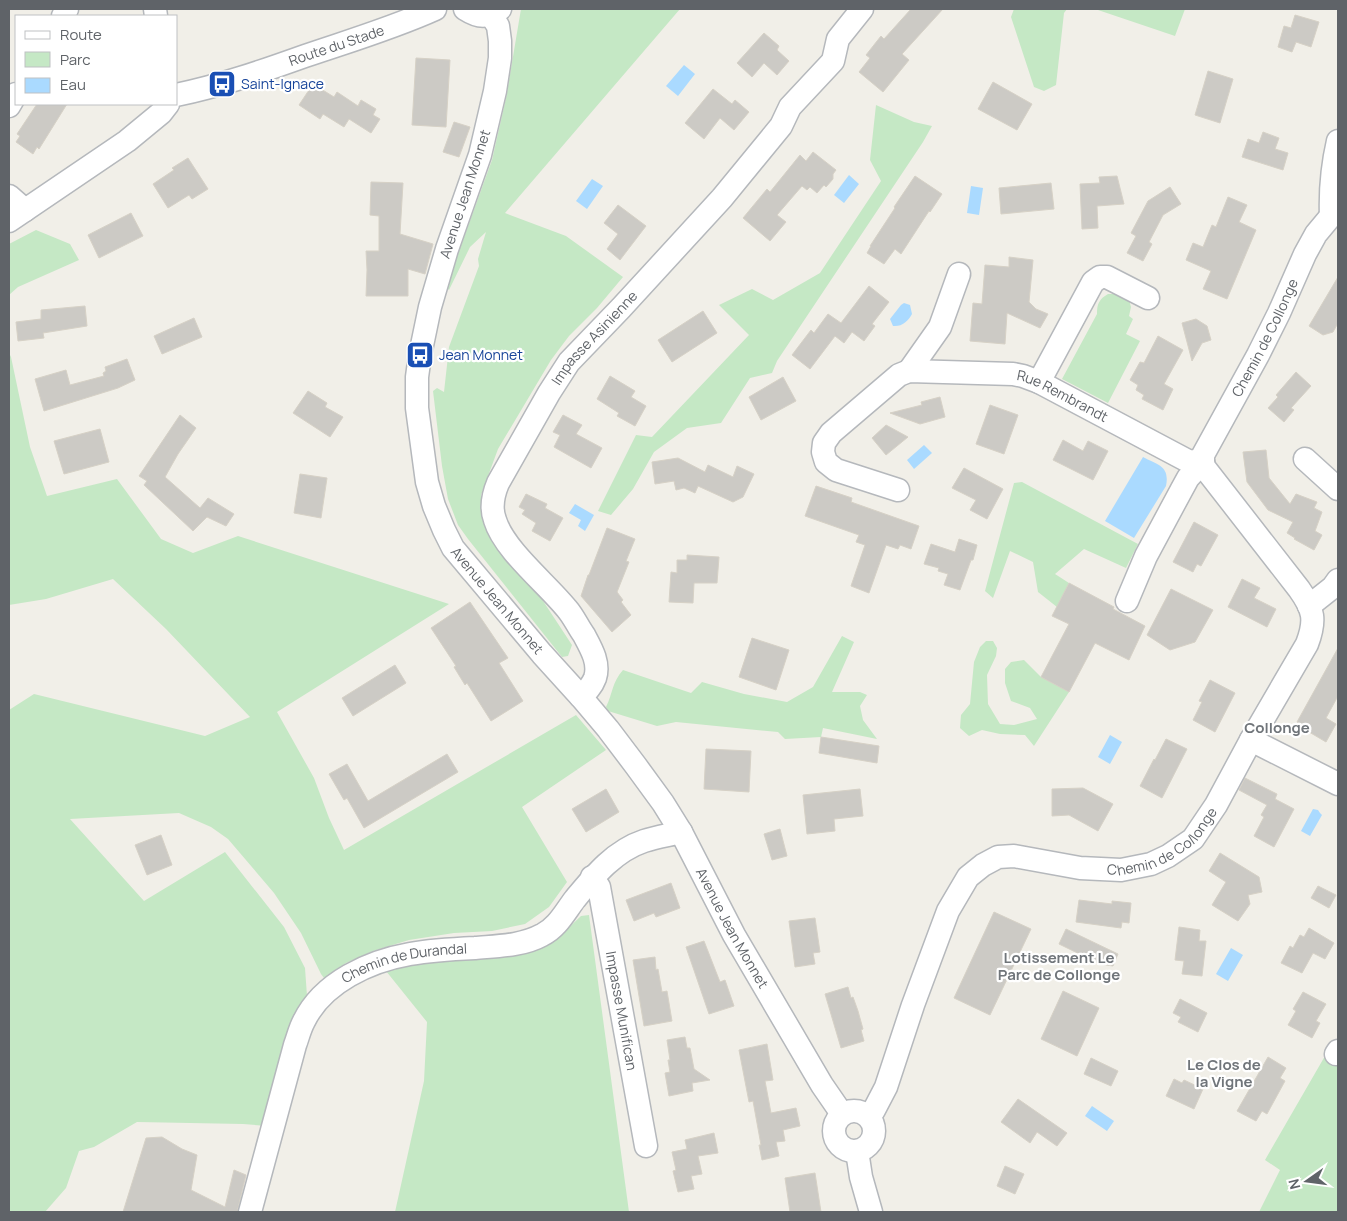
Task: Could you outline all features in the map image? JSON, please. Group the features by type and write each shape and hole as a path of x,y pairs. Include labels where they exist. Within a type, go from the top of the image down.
{"street":[{"name":"Route du Stade","path":"178,95 200,90 405,23 435,9"},
{"path":"465,9 478,16 496,12"},
{"name":"Impasse Asinienne","path":"582,697 591,688 596,677 596,660 592,650 568,610 510,547 500,532 494,520 493,495 549,393 569,362 722,198 781,126 790,107 833,61 838,39 862,9"},
{"name":"Avenue Jean Monnet","path":"496,12 500,58 495,91 480,155 446,250 430,307 417,377 417,408 421,441 427,482 434,506 453,548 542,654 582,697 663,803 681,832 734,935 822,1085 842,1114"},
{"path":"14,209 127,141 161,113 167,105"},
{"path":"1334,219 1330,190 1338,142"},
{"name":"Chemin de Collonge","path":"869,1117 886,1087 913,1005 948,911 968,877 982,865 998,857 1014,856 1080,868 1121,870 1151,864 1168,856 1193,839 1216,805 1276,694 1307,644 1313,623 1309,606 1299,589 1204,467 1203,454 1258,355 1316,234 1334,219"},
{"path":"898,490 836,470 826,462 823,452 824,443 831,434 900,376 909,371 940,327 959,274"},
{"path":"1039,382 1093,282 1100,277 1107,277 1148,298"},
{"name":"Rue Rembrandt","path":"909,371 1014,374 1023,376 1039,382 1188,461 1203,462"},
{"path":"1305,459 1338,489"},
{"name":"Chemin de Collonge","path":"1127,601 1146,556 1182,488 1188,478 1203,462"},
{"path":"1309,606 1333,587 1338,580"},
{"path":"1251,740 1338,784"},
{"name":"Chemin de Durandal","path":"250,1212 295,1046 305,1020 318,1001 332,988 354,972 409,954 518,943 543,935 558,922 592,877 608,862 630,847 644,841 681,832"},
{"name":"Impasse Munifican","path":"592,877 599,887 646,1146"},
{"path":"851,1111 861,1112 869,1117 874,1127 873,1138 867,1147 857,1151 846,1150 838,1143 834,1133 835,1123 842,1114 851,1111"},
{"path":"857,1151 861,1176 871,1212"}],"green space":[{"path":"521,9 680,9 505,213 566,236 623,277 597,308 569,336 551,360 498,449 481,495 482,514 526,575 572,645 568,656 562,657 458,525 448,499 433,391 437,388 444,392 449,347 479,266 478,259 486,232 470,247 449,290 446,287 492,160 506,98"},
{"path":"1014,9 1067,9 1064,13 1056,85 1044,91 1034,87 1011,17"},
{"path":"1095,9 1185,9 1175,36"},
{"path":"876,105 914,122 932,126 777,361 772,373 750,378 721,423 687,428 654,452 633,489 611,515 598,511 636,435 652,437 749,335 719,305 752,289 773,300 820,273 881,181 870,160"},
{"path":"36,230 70,244 79,260 18,287 9,295 9,244"},
{"path":"1108,294 1116,294 1129,300 1131,307 1129,316 1133,319 1126,334 1140,341 1108,403 1062,379 1097,314 1099,302"},
{"path":"9,353 30,447 47,496 117,479 161,539 193,553 238,536 449,604 277,712 314,778 329,818 344,850 576,715 606,750 522,807 567,882 549,907 525,924 492,931 454,933 409,940 373,951 346,963 324,978 301,933 274,893 228,839 211,827 179,813 70,819 144,901 225,852 284,927 305,968 307,996 296,1012 289,1031 268,1126 137,1122 94,1147 79,1151 66,1188 45,1212 9,1212 9,710 34,694 205,736 250,717 166,629 113,579 46,599 9,605"},
{"path":"1022,482 1138,544 1126,568 1084,549 1055,574 1069,583 1057,607 1038,592 1033,562 1010,551 993,598 985,591 1014,483"},
{"path":"842,636 854,642 832,692 860,692 867,695 860,706 863,720 877,739 823,728 821,737 785,739 778,732 676,722 657,726 608,711 606,707 619,674 623,670 691,693 702,682 744,694 787,702 813,687"},
{"path":"986,641 993,641 997,648 996,656 987,675 988,704 1000,724 1014,725 1037,719 1030,708 1011,701 1005,683 1005,669 1011,662 1024,660 1041,677 1069,692 1034,746 1025,735 1000,734 982,730 969,736 960,728 961,715 970,704 974,662 980,647"},
{"path":"589,915 629,1212 395,1212 424,1081 427,1022 386,971 561,935 581,916"},
{"path":"1325,1056 1338,1062 1338,1212 1259,1212 1280,1170 1265,1160"}],"water":[{"path":"684,65 695,74 678,96 666,86"},
{"path":"849,175 859,184 844,203 834,195"},
{"path":"592,179 603,186 587,209 576,201"},
{"path":"971,186 983,188 979,215 967,213"},
{"path":"904,303 910,305 912,314 904,323 899,326 893,326 890,319"},
{"path":"924,445 932,453 914,469 907,460"},
{"path":"1143,457 1162,467 1167,479 1166,486 1134,538 1105,521"},
{"path":"575,504 594,515 585,531 578,526 581,520 569,513"},
{"path":"1110,735 1122,742 1110,764 1098,757"},
{"path":"1313,809 1318,810 1322,815 1310,836 1301,831"},
{"path":"1231,948 1243,955 1228,981 1216,974"},
{"path":"1092,1106 1114,1121 1107,1131 1085,1116"}],"building":[{"path":"911,9 943,9 902,54 909,60 883,92 859,72 870,58 866,55 881,36 884,39"},
{"path":"1295,15 1319,22 1311,47 1296,42 1292,52 1278,47 1284,26 1291,28"},
{"path":"764,33 779,46 777,50 789,61 777,75 764,63 752,77 737,63"},
{"path":"416,58 450,60 446,127 412,125"},
{"path":"1208,71 1233,79 1220,123 1195,115"},
{"path":"993,82 1032,104 1017,130 978,109"},
{"path":"313,84 334,97 337,92 358,106 361,100 376,109 373,115 380,119 371,133 349,119 344,127 323,114 320,119 299,105"},
{"path":"713,89 732,104 735,100 749,112 734,130 720,118 704,139 685,123"},
{"path":"36,105 66,105 39,149 37,147 33,154 16,142 20,136 17,134"},
{"path":"454,122 470,127 459,157 443,152"},
{"path":"1263,132 1279,138 1275,149 1288,153 1283,170 1242,157 1248,139 1259,143"},
{"path":"813,152 836,170 833,174 833,179 817,193 810,187 807,190 802,186 777,215 786,222 770,241 743,218 767,189 770,192 800,155 806,161"},
{"path":"188,158 208,189 192,199 189,195 168,208 153,184 174,170 172,168"},
{"path":"915,176 942,194 901,254 895,249 884,264 867,253"},
{"path":"1117,176 1124,204 1097,206 1098,228 1082,229 1080,184 1100,183 1099,177"},
{"path":"371,182 403,183 400,234 433,244 425,274 408,269 408,296 366,296 366,251 379,251 379,216 370,215"},
{"path":"1051,183 1054,209 1001,214 999,188"},
{"path":"1170,187 1181,204 1163,215 1149,242 1152,244 1143,261 1127,253 1136,236 1131,233 1148,201"},
{"path":"1228,197 1247,205 1239,222 1256,230 1227,299 1203,289 1211,271 1186,260 1193,243 1203,247 1212,225 1216,227"},
{"path":"618,205 646,226 620,260 607,249 618,234 604,223"},
{"path":"131,213 143,236 99,258 88,235"},
{"path":"1009,257 1033,260 1029,302 1036,309 1048,314 1040,328 1007,313 1005,344 970,341 973,303 982,304 985,265 1009,267"},
{"path":"1338,277 1338,323 1333,332 1323,335 1309,326"},
{"path":"869,286 889,302 872,324 875,326 864,341 852,332 844,343 835,336 810,369 792,355 811,330 814,333 828,314 841,323"},
{"path":"85,306 87,326 43,333 44,338 18,341 16,322 41,319 41,310"},
{"path":"703,311 717,333 672,362 658,340"},
{"path":"194,318 202,337 162,354 154,336"},
{"path":"1196,319 1207,326 1211,340 1202,343 1192,361 1182,323"},
{"path":"1158,336 1183,350 1164,384 1173,389 1163,410 1142,399 1144,395 1136,390 1138,385 1130,380 1140,362 1144,363"},
{"path":"127,359 135,380 118,388 44,411 35,379 66,370 70,385 104,376 105,367"},
{"path":"1296,372 1311,386 1291,408 1294,410 1284,422 1268,408 1278,397 1276,395"},
{"path":"610,376 635,391 631,397 646,406 635,426 617,416 619,413 597,399"},
{"path":"783,377 796,401 761,420 749,397"},
{"path":"308,391 327,403 325,407 343,417 330,437 293,413"},
{"path":"940,397 945,417 920,424 890,413 922,405 921,402"},
{"path":"990,405 1018,415 1004,454 976,444"},
{"path":"180,415 196,428 165,477 200,508 208,498 234,514 226,526 207,517 193,531 144,485 147,481 139,476"},
{"path":"563,415 582,425 576,434 602,448 591,468 554,447 560,435 553,432"},
{"path":"886,425 908,437 886,455 872,438"},
{"path":"100,429 109,462 64,474 54,441"},
{"path":"1063,440 1083,451 1088,441 1108,451 1093,480 1053,460"},
{"path":"1266,450 1269,478 1290,504 1296,494 1317,502 1314,508 1322,512 1315,531 1322,535 1314,550 1287,533 1293,522 1268,510 1247,482 1243,452"},
{"path":"678,458 705,472 708,465 733,477 737,466 754,474 743,497 733,502 698,486 695,493 684,488 676,490 674,481 655,484 652,462"},
{"path":"964,468 1003,489 987,519 970,510 976,500 952,488"},
{"path":"300,474 327,478 321,518 294,513"},
{"path":"816,486 852,498 851,502 919,526 911,549 900,545 898,549 886,545 869,593 851,586 865,545 856,542 859,535 805,516"},
{"path":"526,494 547,504 545,508 563,518 550,541 532,531 536,523 522,514 525,510 519,507"},
{"path":"1194,522 1218,535 1201,566 1197,564 1193,572 1173,562"},
{"path":"607,528 635,539 626,561 629,562 617,592 623,600 621,602 631,615 612,632 581,596"},
{"path":"959,539 977,545 973,560 971,560 960,590 944,585 948,574 938,571 939,568 924,564 931,544 955,552"},
{"path":"687,555 719,557 717,583 694,583 693,603 669,602 671,572 677,573 677,560 687,560"},
{"path":"1242,579 1260,588 1254,598 1276,609 1267,627 1228,607"},
{"path":"1069,583 1145,626 1129,660 1095,643 1069,692 1041,677 1069,624 1052,616"},
{"path":"1171,589 1213,610 1195,642 1170,650 1147,635"},
{"path":"470,602 508,658 499,663 523,701 491,721 467,683 465,685 454,667 456,666 431,628"},
{"path":"752,638 789,650 776,690 739,677"},
{"path":"1338,648 1338,696 1326,718 1336,724 1326,742 1299,726 1300,724 1297,722"},
{"path":"395,665 406,683 353,716 342,698"},
{"path":"1210,680 1235,693 1215,732 1193,720 1202,702 1199,701"},
{"path":"821,737 879,746 877,763 819,753"},
{"path":"1166,739 1187,749 1162,798 1140,786"},
{"path":"706,749 751,751 749,792 704,789"},
{"path":"447,754 458,772 364,828 347,798 344,800 329,774 347,764 368,801"},
{"path":"1245,778 1277,794 1275,799 1294,809 1274,847 1254,836 1264,817 1261,815 1267,805 1239,790"},
{"path":"1083,788 1113,804 1098,831 1069,815 1052,816 1052,789"},
{"path":"606,789 619,812 586,832 572,809"},
{"path":"860,789 863,816 834,819 835,831 807,834 803,795"},
{"path":"780,829 787,856 772,860 764,834"},
{"path":"161,835 172,865 147,875 135,845"},
{"path":"1220,853 1259,877 1262,892 1248,895 1250,904 1238,921 1212,905 1226,882 1209,871"},
{"path":"671,883 680,908 656,917 654,913 634,921 626,900"},
{"path":"1318,886 1336,895 1329,908 1311,898"},
{"path":"1079,900 1112,904 1112,901 1131,903 1129,923 1122,922 1121,928 1076,922"},
{"path":"994,912 1031,929 990,1015 954,998"},
{"path":"815,918 820,952 813,953 815,964 795,967 789,921"},
{"path":"1179,927 1200,930 1199,941 1206,941 1202,976 1182,974 1184,961 1175,960"},
{"path":"1309,928 1334,943 1325,959 1313,953 1302,973 1281,963 1290,946 1293,948 1300,935 1304,937"},
{"path":"1066,929 1118,954 1113,966 1100,964 1059,944"},
{"path":"704,941 720,982 725,980 734,1006 709,1014 686,947"},
{"path":"655,957 656,970 658,969 662,992 667,991 672,1021 644,1026 633,960"},
{"path":"848,987 858,1011 864,1041 841,1048 825,994"},
{"path":"1063,991 1099,1008 1077,1056 1041,1039"},
{"path":"1303,992 1326,1004 1316,1021 1320,1023 1312,1038 1288,1025 1296,1011 1293,1009"},
{"path":"1180,999 1207,1013 1198,1032 1178,1022 1181,1017 1173,1013"},
{"path":"685,1037 687,1048 690,1048 694,1069 710,1080 692,1083 693,1091 669,1096 665,1073 670,1072 667,1040"},
{"path":"767,1044 773,1080 765,1081 771,1113 796,1108 800,1126 783,1130 785,1141 776,1142 779,1156 762,1160 753,1101 749,1102 739,1050"},
{"path":"1268,1057 1286,1068 1280,1078 1285,1081 1267,1114 1262,1111 1256,1121 1237,1111"},
{"path":"1091,1058 1118,1071 1111,1086 1084,1074"},
{"path":"1174,1079 1182,1083 1184,1080 1203,1089 1194,1109 1166,1096"},
{"path":"1018,1099 1067,1133 1057,1146 1037,1132 1030,1143 1001,1122"},
{"path":"714,1133 718,1153 698,1156 702,1174 691,1176 694,1189 678,1192 673,1171 676,1170 672,1152 687,1149 685,1140"},
{"path":"162,1137 182,1149 197,1155 191,1190 225,1207 234,1170 246,1175 237,1212 123,1212 146,1138"},
{"path":"1005,1166 1024,1174 1015,1194 997,1186"},
{"path":"815,1173 821,1212 790,1212 785,1178"}],"place":[{"name":"Saint-Ignace","path":"222,84"},
{"name":"Jean Monnet","path":"420,355"}],"district":[{"name":"Collonge","path":"1277,728"},
{"name":"Lotissement Le Parc de Collonge","path":"1059,966"},
{"name":"Le Clos de la Vigne","path":"1224,1074"}]}
